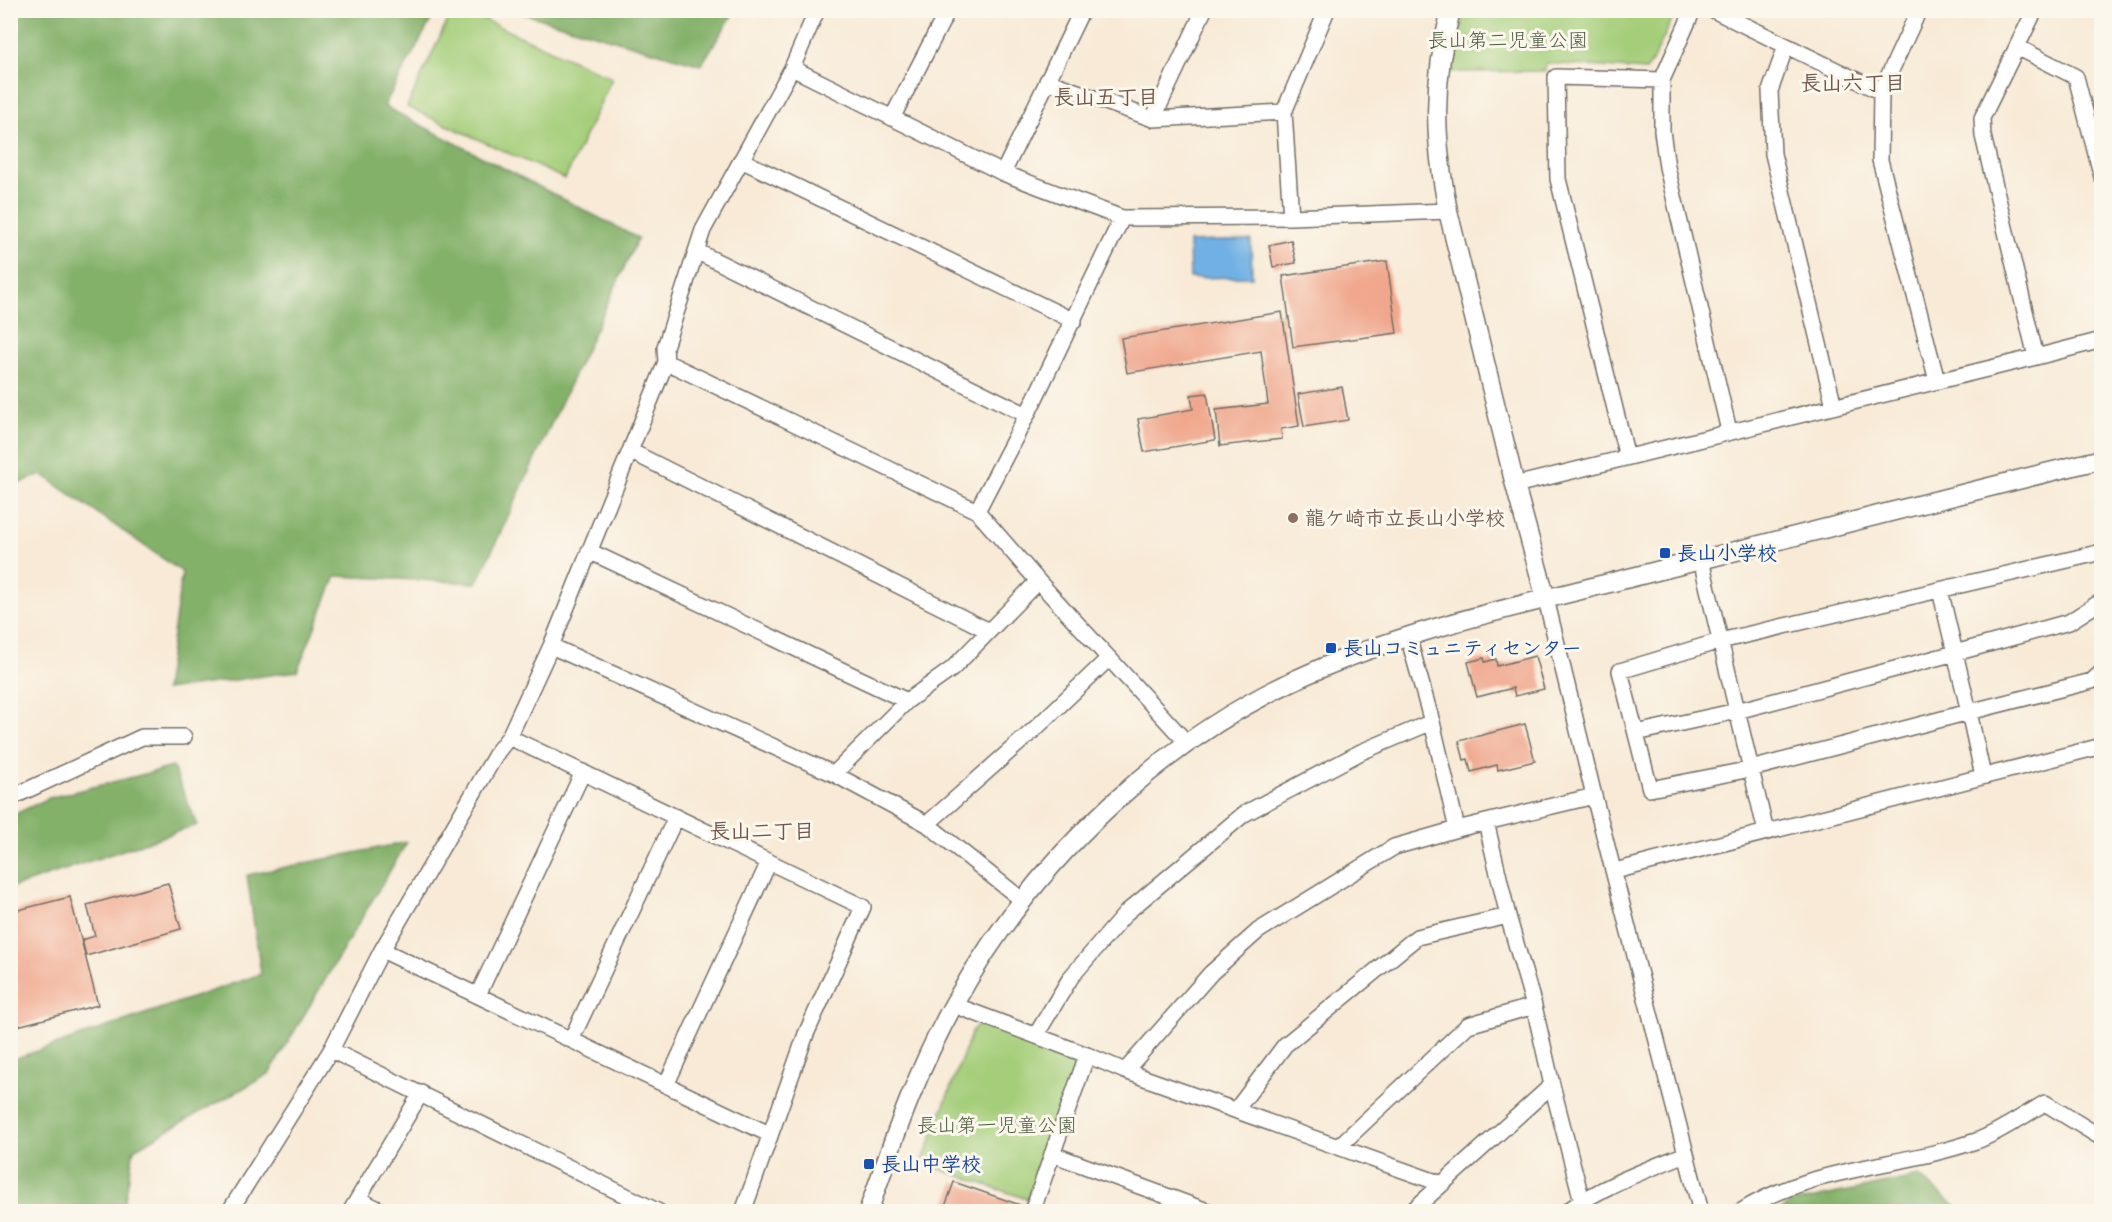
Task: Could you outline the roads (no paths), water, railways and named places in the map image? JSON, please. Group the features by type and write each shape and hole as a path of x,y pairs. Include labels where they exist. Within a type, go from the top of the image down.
{"street":[{"path":"229,1212 331,1050 382,950 498,751 509,737 551,646 666,362 665,347 703,230 792,68 817,10"},
{"path":"892,118 948,10"},
{"path":"1003,173 1082,10"},
{"path":"1153,119 1204,10"},
{"path":"1291,217 1284,112 1327,10"},
{"path":"1451,10 1437,84 1436,114 1439,162 1448,211 1515,485 1701,1212"},
{"path":"1693,10 1662,80 1662,131 1667,167 1729,431"},
{"path":"1713,10 1881,92"},
{"path":"1919,10 1881,92 1880,159 1937,381"},
{"path":"2034,10 1982,118 1983,136 2036,357"},
{"path":"1786,46 1770,91 1773,154 1834,406"},
{"path":"2017,47 2076,77 2102,177"},
{"path":"792,68 1003,173 1122,218 1291,217 1448,211"},
{"path":"1627,457 1558,179 1556,77 1662,80"},
{"path":"1047,81 1153,119 1284,112"},
{"path":"741,160 1074,321"},
{"path":"976,511 1074,321 1122,218"},
{"path":"696,251 1027,415"},
{"path":"1515,485 2102,340"},
{"path":"666,362 976,511 1188,744"},
{"path":"630,451 989,631"},
{"path":"868,1212 918,1078 954,1005 982,957 1022,900 1069,844 1144,777 1225,718 1322,668 1408,636 2102,459"},
{"path":"589,551 907,701"},
{"path":"2102,552 1720,641 1620,671 1650,789 1751,769 2092,681 2102,672"},
{"path":"1701,560 1766,832"},
{"path":"834,774 907,701 952,669 1038,581"},
{"path":"1940,590 1983,776"},
{"path":"1636,733 1737,711 2069,622 2102,603"},
{"path":"1408,636 1432,722 1457,829"},
{"path":"551,646 834,774 927,824 1022,900"},
{"path":"927,824 1037,727 1109,658"},
{"path":"1036,1035 1071,977 1127,912 1244,814 1361,752 1432,722"},
{"path":"10,798 142,737 184,737"},
{"path":"509,737 863,907 806,1034 743,1212"},
{"path":"1615,871 2102,746"},
{"path":"478,995 583,772"},
{"path":"1125,1071 1211,973 1258,931 1394,847 1457,829 1594,796"},
{"path":"571,1040 676,817"},
{"path":"1486,822 1582,1201"},
{"path":"666,1084 769,862"},
{"path":"1236,1110 1285,1045 1417,937 1508,916"},
{"path":"382,950 769,1134"},
{"path":"954,1005 1125,1071 1442,1184"},
{"path":"1338,1147 1468,1025 1534,1006"},
{"path":"331,1050 659,1212"},
{"path":"1032,1212 1088,1055"},
{"path":"1411,1212 1552,1085"},
{"path":"384,1212 354,1205 421,1093"},
{"path":"1740,1212 1762,1197 1829,1174 1978,1141 2044,1103 2102,1138"},
{"path":"1052,1154 1210,1212"},
{"path":"1566,1212 1582,1201 1686,1154"}],"water":[{"path":"1251,240 1252,277 1190,278 1189,242"}],"place":[{"name":"龍ケ崎市立長山小学校","path":"1293,518"},
{"name":"長山小学校","path":"1665,553"},
{"name":"長山コミュニティセンター","path":"1331,648"},
{"name":"長山中学校","path":"869,1164"}],"district":[{"name":"長山六丁目","path":"1853,83"},
{"name":"長山五丁目","path":"1106,97"},
{"name":"長山二丁目","path":"762,831"}],"park label":[{"name":"長山第二児童公園","path":"1508,40"},
{"name":"長山第一児童公園","path":"997,1125"}]}
